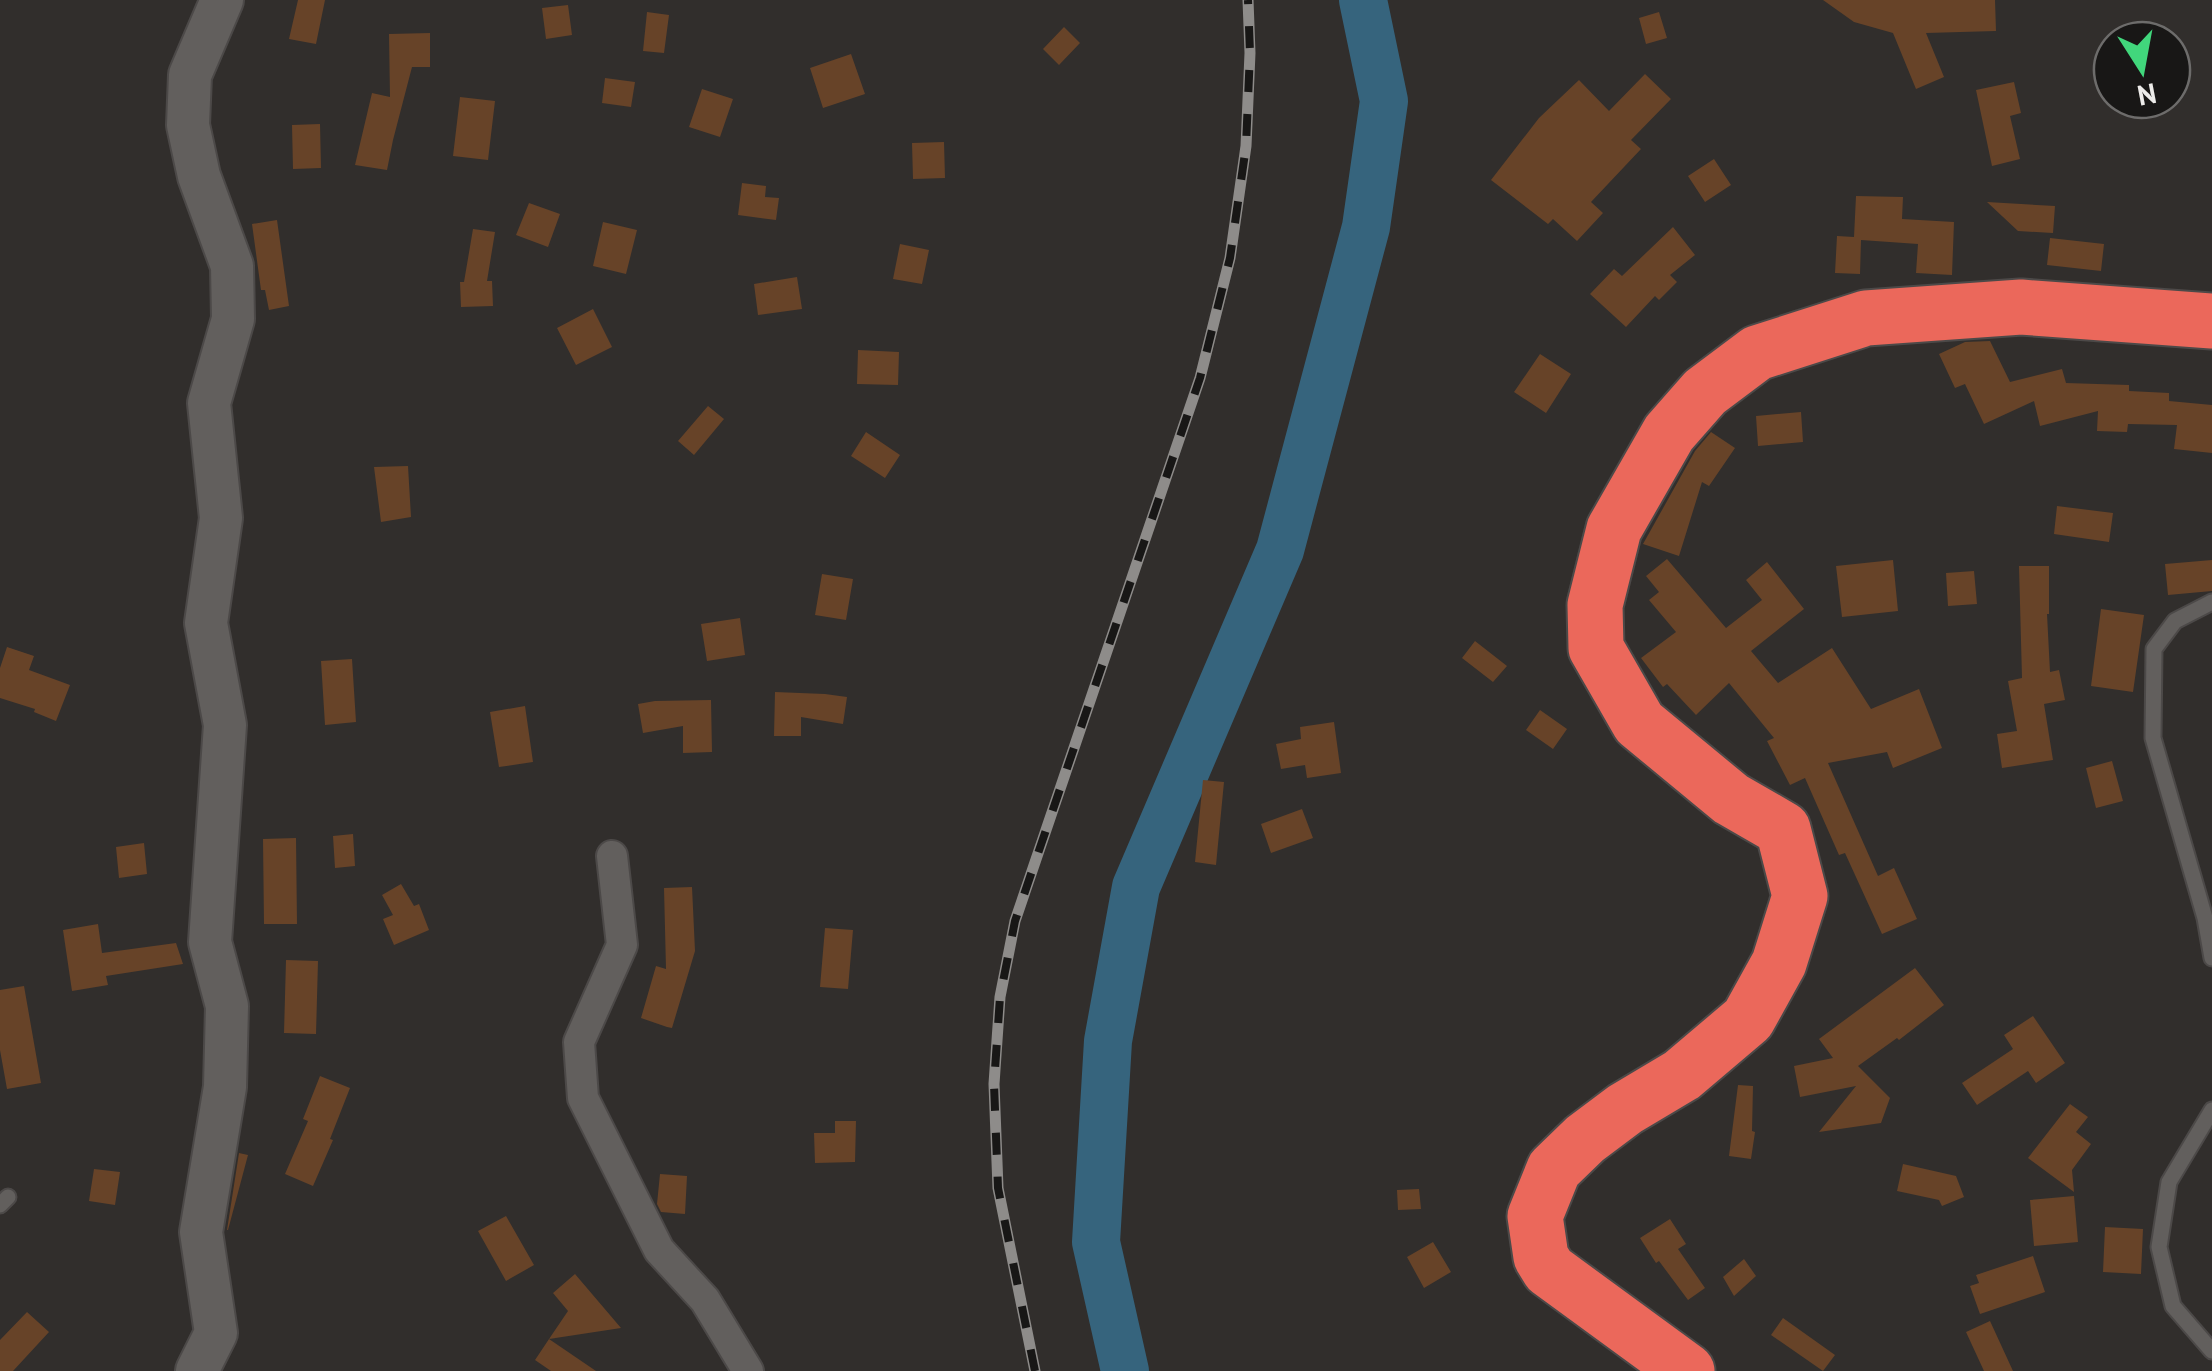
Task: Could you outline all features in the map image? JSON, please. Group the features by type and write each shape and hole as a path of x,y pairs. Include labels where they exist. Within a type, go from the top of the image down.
{"highway":[{"path":"1687,1371 1550,1270 1541,1257 1535,1216 1554,1169 1585,1138 1682,1075 1748,1019 1779,963 1800,896 1783,829 1731,799 1639,724 1596,648 1595,605 1614,529 1669,433 1705,392 1757,353 1866,318 1905,315 2020,307 2212,321"}],"street":[{"path":"197,1371 216,1333 201,1232 224,1087 227,1006 210,942 225,724 206,623 221,518 209,404 233,319 232,266 199,176 188,125 190,75 222,0"},
{"path":"612,856 622,945 579,1042 584,1098 659,1250 706,1300 748,1371"}],"lane":[{"path":"2212,602 2175,621 2154,649 2153,738 2205,918 2212,958"},
{"path":"2212,1110 2169,1182 2159,1247 2173,1306 2212,1351"}],"building":[{"path":"298,0 325,0 316,44 289,39"},
{"path":"1823,0 1995,0 1996,31 1926,33 1944,77 1916,89 1893,33 1854,22"},
{"path":"568,5 572,35 546,39 542,8"},
{"path":"647,12 669,15 664,53 643,51"},
{"path":"1659,12 1667,38 1646,44 1639,18"},
{"path":"1064,27 1080,43 1059,65 1043,49"},
{"path":"430,33 430,67 412,67 387,170 355,165 372,93 390,97 389,34"},
{"path":"851,54 865,94 823,108 810,68"},
{"path":"1645,74 1671,99 1631,140 1641,149 1591,202 1603,213 1577,241 1553,219 1548,224 1491,180 1539,118 1579,80 1609,111"},
{"path":"605,78 635,82 631,107 602,103"},
{"path":"2014,82 2021,113 2010,116 2020,159 1992,166 1976,90"},
{"path":"702,89 733,99 720,137 689,127"},
{"path":"460,97 495,101 488,160 453,156"},
{"path":"320,124 321,168 293,169 292,125"},
{"path":"944,142 945,178 913,179 912,143"},
{"path":"1714,159 1731,185 1705,202 1688,176"},
{"path":"742,183 766,186 765,197 779,198 776,220 738,215"},
{"path":"1856,196 1903,197 1902,219 1954,222 1952,275 1916,273 1918,244 1861,240 1860,274 1835,273 1837,236 1854,237"},
{"path":"1987,202 2055,206 2053,233 2018,231"},
{"path":"529,203 560,214 548,247 516,235"},
{"path":"277,220 289,306 269,310 265,290 261,290 252,224"},
{"path":"603,222 637,230 626,274 593,266"},
{"path":"1673,227 1695,255 1670,275 1677,282 1659,300 1655,296 1626,327 1590,294 1614,269 1622,276"},
{"path":"473,229 495,232 487,281 492,281 493,306 461,307 460,282 464,282"},
{"path":"2050,238 2104,244 2101,271 2047,265"},
{"path":"900,244 929,250 922,284 893,279"},
{"path":"797,277 802,309 758,315 754,284"},
{"path":"593,309 612,347 576,365 557,328"},
{"path":"1990,341 2010,382 2062,369 2066,383 2129,385 2129,391 2169,393 2169,401 2212,405 2212,453 2174,449 2177,425 2128,424 2127,432 2097,431 2098,411 2040,426 2034,401 1984,424 1965,384 1955,388 1939,354 1965,342"},
{"path":"858,350 899,352 898,385 857,384"},
{"path":"1540,354 1571,374 1546,413 1514,392"},
{"path":"708,406 724,419 694,455 678,441"},
{"path":"1801,412 1803,442 1758,446 1756,416"},
{"path":"866,432 900,455 885,478 851,456"},
{"path":"1711,432 1735,448 1709,486 1702,482 1679,556 1643,544 1695,451"},
{"path":"408,466 411,517 381,522 374,467"},
{"path":"2057,506 2113,513 2109,542 2054,534"},
{"path":"1667,559 1726,628 1762,600 1746,580 1767,562 1804,609 1751,651 1778,683 1832,648 1871,709 1919,689 1942,748 1893,768 1887,752 1828,763 1878,876 1894,868 1917,919 1882,934 1845,853 1839,855 1805,778 1790,785 1767,741 1774,738 1729,683 1696,715 1667,684 1663,687 1641,658 1676,632 1649,600 1659,592 1646,576"},
{"path":"1893,560 1898,611 1842,617 1836,566"},
{"path":"2212,560 2212,591 2168,595 2165,564"},
{"path":"2019,566 2049,566 2050,672 2059,670 2065,700 2044,704 2053,760 2002,768 1997,734 2017,731 2008,681 2022,678"},
{"path":"1974,571 1977,604 1948,606 1946,573"},
{"path":"822,574 853,579 846,620 815,615"},
{"path":"2101,609 2144,615 2133,692 2091,686"},
{"path":"740,618 745,655 707,661 701,624"},
{"path":"1475,641 1507,666 1493,682 1462,658"},
{"path":"7,647 34,656 29,670 70,685 56,721 34,712 35,709 0,698 0,668"},
{"path":"352,659 356,722 325,725 321,661"},
{"path":"775,692 847,697 843,724 801,717 801,736 774,736"},
{"path":"711,700 712,752 683,753 683,726 643,733 638,704"},
{"path":"525,706 533,762 499,767 490,712"},
{"path":"1540,710 1567,729 1553,749 1526,730"},
{"path":"1334,722 1341,773 1307,778 1305,765 1281,769 1276,744 1301,739 1300,727"},
{"path":"2112,761 2123,801 2096,808 2086,768"},
{"path":"1203,780 1224,782 1216,865 1195,862"},
{"path":"1302,809 1313,838 1271,853 1261,824"},
{"path":"353,834 355,866 335,868 333,836"},
{"path":"296,838 297,924 264,924 263,839"},
{"path":"144,843 147,874 119,878 116,847"},
{"path":"401,884 414,906 419,904 429,930 394,945 383,919 393,915 382,895"},
{"path":"692,887 695,951 672,1028 641,1018 656,966 666,969 664,888"},
{"path":"98,924 102,953 176,943 183,964 106,976 108,985 72,991 63,930"},
{"path":"825,928 853,930 848,989 820,987"},
{"path":"286,960 318,961 316,1034 284,1033"},
{"path":"1915,968 1944,1005 1858,1066 1890,1098 1881,1123 1819,1132 1856,1086 1800,1097 1794,1066 1833,1058 1819,1039"},
{"path":"24,986 41,1083 7,1089 0,1050 0,990"},
{"path":"2033,1016 2065,1063 2036,1083 2028,1071 1977,1105 1962,1083 2013,1049 2004,1035"},
{"path":"320,1076 350,1088 313,1186 285,1174 308,1121 303,1119"},
{"path":"1738,1085 1753,1086 1755,1132 1751,1159 1729,1156"},
{"path":"2070,1104 2088,1117 2076,1132 2091,1144 2072,1170 2074,1192 2028,1158"},
{"path":"835,1121 856,1121 855,1162 815,1163 814,1133 835,1133"},
{"path":"239,1153 248,1155 227,1230"},
{"path":"1903,1164 1956,1176 1964,1197 1942,1206 1939,1200 1897,1191"},
{"path":"94,1169 120,1172 115,1205 89,1201"},
{"path":"660,1174 687,1176 685,1214 661,1212 657,1204"},
{"path":"1419,1189 1421,1209 1398,1210 1397,1190"},
{"path":"2074,1196 2078,1242 2034,1246 2030,1200"},
{"path":"506,1216 534,1265 506,1281 478,1231"},
{"path":"1670,1219 1686,1244 1678,1249 1705,1288 1688,1300 1640,1238"},
{"path":"2105,1227 2143,1229 2141,1274 2103,1272"},
{"path":"1433,1242 1451,1272 1424,1288 1407,1257"},
{"path":"2033,1256 2045,1292 1980,1314 1970,1286 1979,1283 1976,1275"},
{"path":"1744,1259 1756,1276 1734,1296 1723,1277"},
{"path":"575,1274 621,1328 549,1339 568,1311 553,1293"},
{"path":"27,1312 49,1332 13,1371 0,1371 0,1340"},
{"path":"1783,1318 1835,1355 1823,1371 1771,1335"},
{"path":"1990,1321 2013,1371 1984,1371 1966,1332"},
{"path":"549,1339 596,1371 551,1371 535,1360"}],"waterway":[{"path":"1125,1371 1096,1242 1108,1041 1136,887 1280,550 1366,227 1384,101 1363,0"}],"railway":[{"path":"1035,1371 998,1188 994,1084 1000,997 1015,921 1200,378 1230,258 1246,146 1248,0"}]}
